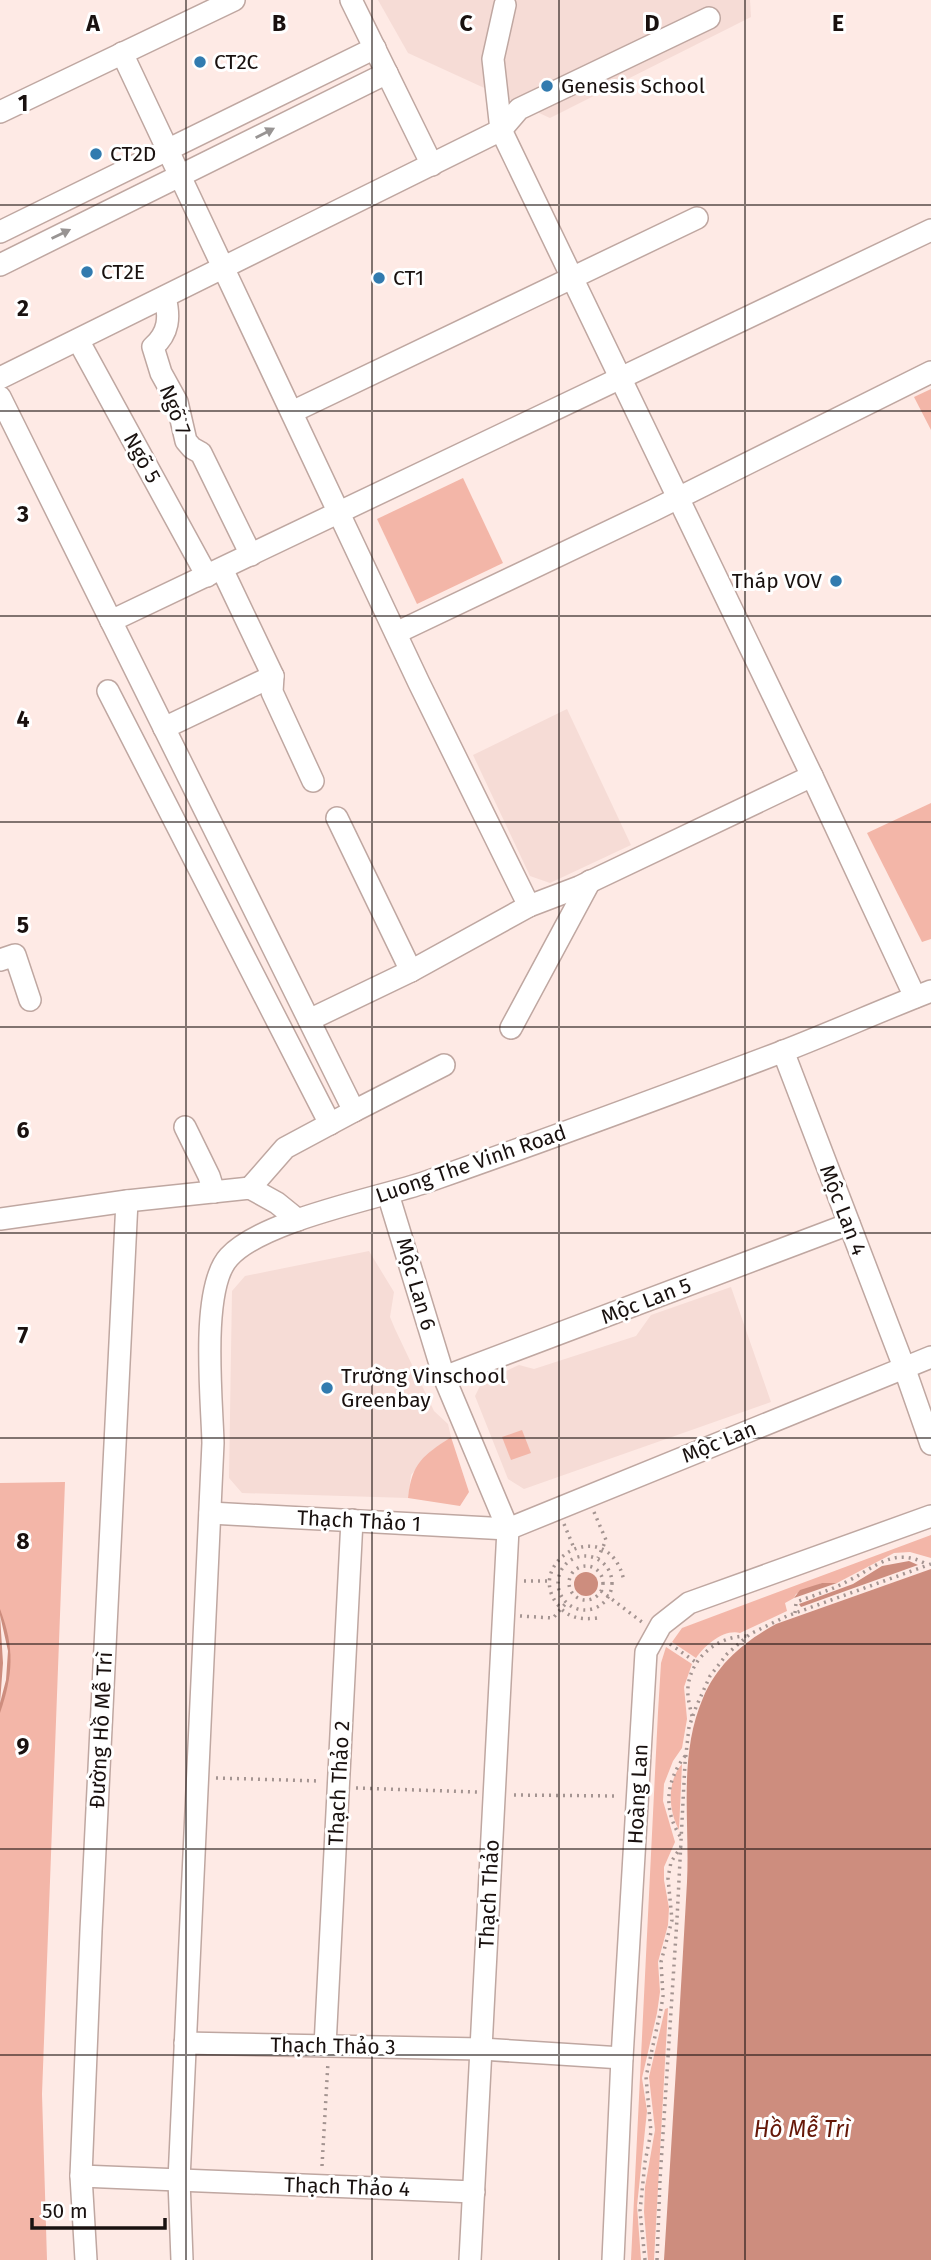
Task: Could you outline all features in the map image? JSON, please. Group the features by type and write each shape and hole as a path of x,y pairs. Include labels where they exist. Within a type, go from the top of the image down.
{"street":[{"path":"0,112 234,0"},
{"path":"351,0 432,165"},
{"path":"505,5 493,59 500,130 812,776 923,994"},
{"path":"0,378 432,165 500,130 519,109 709,18"},
{"path":"0,232 375,48"},
{"path":"122,53 396,633 529,906"},
{"path":"0,265 387,73"},
{"path":"292,412 697,218"},
{"path":"111,621 931,230"},
{"name":"Ngõ 7","path":"165,296 168,325 161,341 153,347 155,357 177,402 186,440 192,448 201,453 251,555"},
{"name":"Ngõ 5","path":"78,340 273,676 272,692 313,780"},
{"path":"396,633 678,498 931,372"},
{"path":"0,397 354,1111"},
{"path":"164,729 273,676"},
{"path":"108,691 330,1124"},
{"path":"309,1020 411,971 529,906 590,881 812,776"},
{"path":"337,818 411,971"},
{"path":"511,1028 590,881"},
{"path":"0,960 15,955 30,1000"},
{"name":"Luong The Vinh Road","path":"182,2260 179,2180 213,1443 210,1357 213,1291 228,1258 249,1242 298,1220 388,1194 783,1051 923,994"},
{"name":"Mộc Lan 4","path":"783,1051 931,1444"},
{"path":"250,1188 285,1148 444,1065"},
{"path":"185,1127 214,1192"},
{"path":"0,1219 127,1201 250,1188 277,1203 298,1220"},
{"name":"Mộc Lan 6","path":"388,1194 444,1377 508,1528"},
{"name":"Đường Hồ Mễ Trì","path":"86,2260 81,2176 90,1931 127,1201"},
{"name":"Mộc Lan 5","path":"444,1377 849,1224"},
{"name":"Mộc Lan","path":"508,1528 931,1357"},
{"name":"Thạch Thảo 1","path":"210,1513 508,1528"},
{"name":"Hoàng Lan","path":"613,2260 646,1652 661,1625 689,1603 931,1516"},
{"name":"Thạch Thảo 2","path":"327,2051 352,1520"},
{"name":"Thạch Thảo","path":"470,2260 508,1528"},
{"name":"Thạch Thảo 3","path":"185,2043 327,2051 481,2049 622,2058"},
{"name":"Thạch Thảo 4","path":"81,2176 474,2192"}],"path":[{"path":"593,1508 606,1540 598,1558"},
{"path":"562,1520 574,1548"},
{"path":"591,1609 595,1618 573,1617 555,1601 550,1581 554,1566 561,1556 583,1546 600,1549 615,1559 623,1579 613,1580"},
{"path":"586,1556 586,1566"},
{"path":"586,1556 598,1558 608,1567 613,1580 608,1598 591,1609 579,1609 567,1602 561,1594 558,1582 563,1568 571,1560 586,1556"},
{"path":"795,1614 796,1603 799,1601 843,1584 891,1558 906,1556 930,1564"},
{"path":"657,2260 686,1755 692,1718 710,1676 727,1654 748,1636 795,1614 930,1564"},
{"path":"586,1566 599,1573 602,1580 601,1591 593,1598 581,1599 570,1590 569,1579 580,1567 586,1566"},
{"path":"599,1573 608,1567"},
{"path":"563,1568 572,1574"},
{"path":"521,1581 550,1581"},
{"path":"561,1594 570,1590"},
{"path":"601,1591 644,1623"},
{"path":"579,1609 581,1599"},
{"path":"519,1616 553,1618 567,1602"},
{"path":"692,1718 688,1687 697,1663 719,1642 748,1636"},
{"path":"663,1640 697,1663"},
{"path":"681,1838 674,1826 668,1799 676,1768 686,1755"},
{"path":"205,1777 322,1782"},
{"path":"354,1787 477,1792"},
{"path":"512,1795 624,1797"},
{"path":"645,2260 640,2211 651,2132 646,2077 662,2001 662,1962 672,1920 668,1878 671,1862 681,1846"},
{"path":"662,2001 672,2006"},
{"path":"321,2172 327,2051"}],"shaded area":[{"name":"Genesis School","path":"378,0 750,0 751,17 550,118 408,53"},
{"path":"931,389 931,430 914,397"},
{"path":"463,478 503,563 417,604 377,519"},
{"path":"567,709 631,845 550,883 530,876 473,755"},
{"path":"931,803 931,939 922,942 867,833"},
{"name":"Trường Vinschool Greenbay","path":"369,1251 394,1292 390,1317 395,1329 434,1411 448,1424 451,1437 430,1452 411,1475 408,1498 242,1493 229,1478 232,1291 245,1276"},
{"name":"Trường Vinschool Greenbay","path":"731,1287 771,1402 524,1489 508,1479 475,1396 482,1382 519,1365 534,1369 636,1336 651,1315"},
{"path":"522,1430 531,1453 511,1460 502,1437"},
{"path":"451,1437 469,1492 460,1506 408,1498 412,1476 420,1461"},
{"path":"65,1482 42,2094 47,2260 0,2260 0,1483"},
{"path":"931,1535 931,1558 910,1552 894,1553 837,1583 822,1583 796,1594 785,1603 787,1611 740,1633 721,1636 704,1648 696,1658 672,1642 682,1628"},
{"path":"666,1647 692,1664 684,1687 687,1719 682,1748 673,1761 664,1784 663,1801 675,1842 664,1867 669,1908 668,1925 658,1962 660,1992 657,2013 642,2078 647,2111 637,2206 641,2260 631,2260 658,1712 661,1663"},
{"path":"682,1764 679,1830 673,1814 671,1796 674,1779"},
{"path":"668,2008 654,2260 648,2260 645,2187 655,2130 649,2077 665,2009"}],"water":[{"path":"909,1561 918,1565 801,1607 799,1604 853,1584 882,1566"},
{"name":"Hồ Mễ Trì","path":"931,1569 931,2260 664,2260 687,1882 688,1766 695,1720 703,1698 724,1664 753,1638 776,1624"},
{"path":"586,1572 594,1576 598,1584 594,1592 586,1596 578,1592 574,1584 578,1576"},
{"path":"822,1583 837,1583 794,1598 800,1590"},
{"path":"0,1609 10,1649 10,1674 0,1713"}],"pier":[{"path":"0,1615 8,1651 6,1680 0,1703 3,1663"}],"place":[{"name":"CT2C","path":"200,62"},
{"name":"Genesis School","path":"547,86"},
{"name":"CT2D","path":"96,154"},
{"name":"CT2E","path":"87,272"},
{"name":"CT1","path":"379,278"},
{"name":"Tháp VOV","path":"836,581"},
{"name":"Trường Vinschool Greenbay","path":"327,1388"}]}
